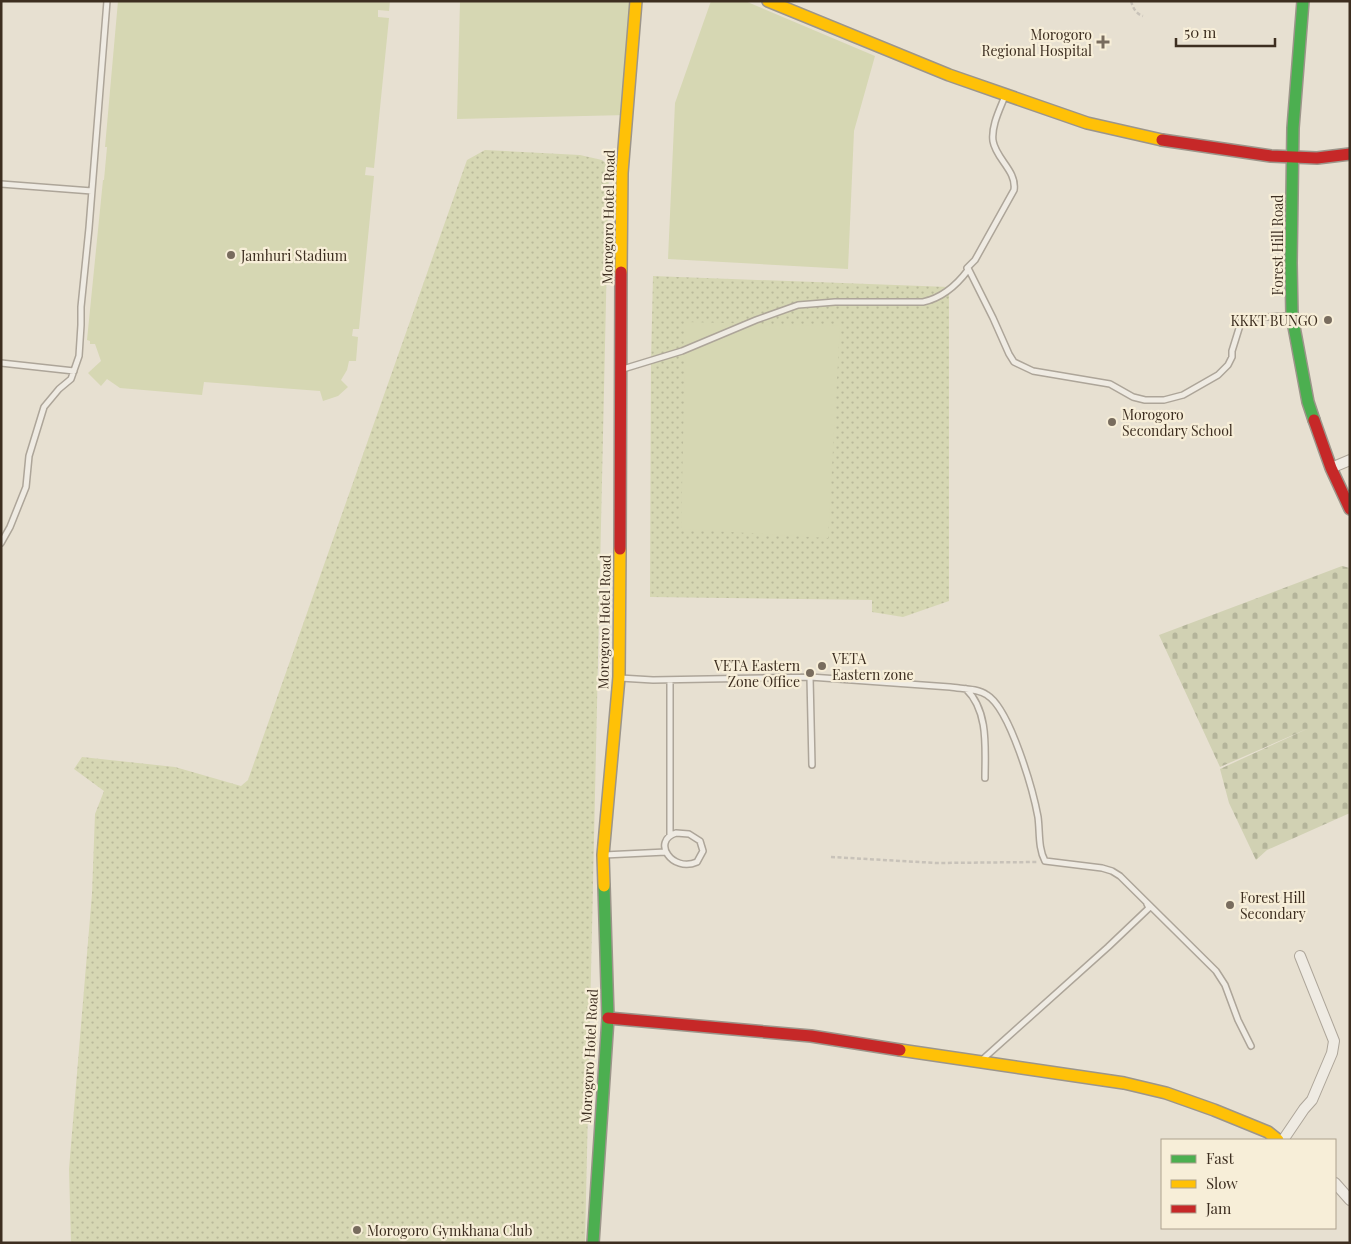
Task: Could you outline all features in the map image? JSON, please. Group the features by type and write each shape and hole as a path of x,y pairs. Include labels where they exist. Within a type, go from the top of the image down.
{"street":[{"name":"Morogoro Hotel Road","path":"593,1243 608,1018 603,855 619,678 622,173 636,1"},
{"path":"768,1 897,54 1005,95 1087,123 1134,135 1223,150 1292,158 1317,158 1350,154"},
{"name":"Forest Hill Road","path":"1303,1 1292,158 1290,264 1292,316 1308,402 1332,468 1350,510"},
{"path":"1332,468 1350,460"},
{"path":"1284,1139 1312,1100 1332,1053 1334,1041 1300,956"},
{"path":"608,1018 811,1036 1092,1077 1166,1093 1268,1132 1277,1139"},
{"path":"1336,1184 1350,1200"}],"lane":[{"path":"1,544 26,487 29,456 44,407 59,389 71,379 79,356 81,307 107,1"},
{"path":"620,369 682,351 756,320 802,304 835,302 911,303 928,301 939,297 954,286 968,270 967,268 975,260 1014,190 1013,176 999,156 993,141 994,126 1005,95"},
{"path":"1,184 92,191"},
{"path":"967,268 994,318 1014,362 1033,371 1110,384 1133,397 1146,400 1164,400 1183,395 1218,375 1228,365 1232,357 1241,322 1245,318 1292,316"},
{"path":"1,364 74,371"},
{"path":"619,678 670,680 810,677 950,687 986,694 994,700 1006,721 1030,786 1038,820 1041,852 1045,861 1109,870 1120,876 1216,971 1251,1046"},
{"path":"810,677 812,765"},
{"path":"670,680 670,836"},
{"path":"950,687 966,690 977,702 985,737 985,778"},
{"path":"679,833 693,835 702,844 702,854 697,862 685,864 671,860 666,852 666,841 670,836 679,833"},
{"path":"603,855 666,852"},
{"path":"979,1062 1149,908 1145,901"}],"path":[{"path":"1131,1 1135,11 1143,16"},
{"path":"831,857 937,863 1025,863 1045,861"}],"green space":[{"name":"Jamhuri Stadium","path":"118,1 390,1 389,11 378,10 378,17 389,18 374,168 366,167 365,175 374,176 359,329 353,329 352,336 358,337 356,361 349,361 347,370 341,380 348,387 338,396 323,401 320,391 204,382 202,395 120,388 107,379 101,386 88,373 101,361 95,344 90,344 90,341 87,340 104,180 107,147 105,147"},
{"path":"460,1 633,1 628,115 457,119"},
{"path":"711,1 745,1 875,56 854,131 848,269 668,259 675,103"},
{"path":"485,150 580,155 602,160 609,166 585,1243 71,1243 69,1169 92,894 95,814 104,791 74,769 82,757 175,767 241,786 248,780 467,160"},
{"path":"653,276 949,287 949,601 903,617 872,612 872,600 650,597"},
{"path":"686,322 840,326 828,538 681,529"},
{"path":"1342,566 1350,568 1350,813 1267,850 1256,860 1229,803 1220,769 1309,728 1220,767 1159,635"}],"traffic: fast":[{"path":"1303,1 1293,128 1292,316 1308,402 1314,420"},
{"path":"593,1243 608,1018 604,886"}],"traffic: slow":[{"path":"621,272 622,173 636,1"},
{"path":"768,1 949,75 1087,123 1162,140"},
{"path":"604,886 603,855 619,677 620,549"},
{"path":"900,1050 1124,1083 1166,1093 1214,1110 1268,1132 1277,1139"}],"traffic: jam":[{"path":"1162,140 1271,156 1317,158 1350,154"},
{"path":"620,549 621,272"},
{"path":"1314,420 1331,468 1350,509"},
{"path":"608,1018 811,1036 900,1050"}],"place":[{"name":"Morogoro Regional Hospital","path":"1103,42"},
{"name":"Jamhuri Stadium","path":"231,255"},
{"name":"KKKT BUNGO","path":"1328,320"},
{"name":"Morogoro Secondary School","path":"1112,422"},
{"name":"VETA Eastern zone","path":"822,666"},
{"name":"VETA Eastern Zone Office","path":"810,673"},
{"name":"Forest Hill Secondary","path":"1230,905"},
{"name":"Morogoro Gymkhana Club","path":"357,1230"}]}
